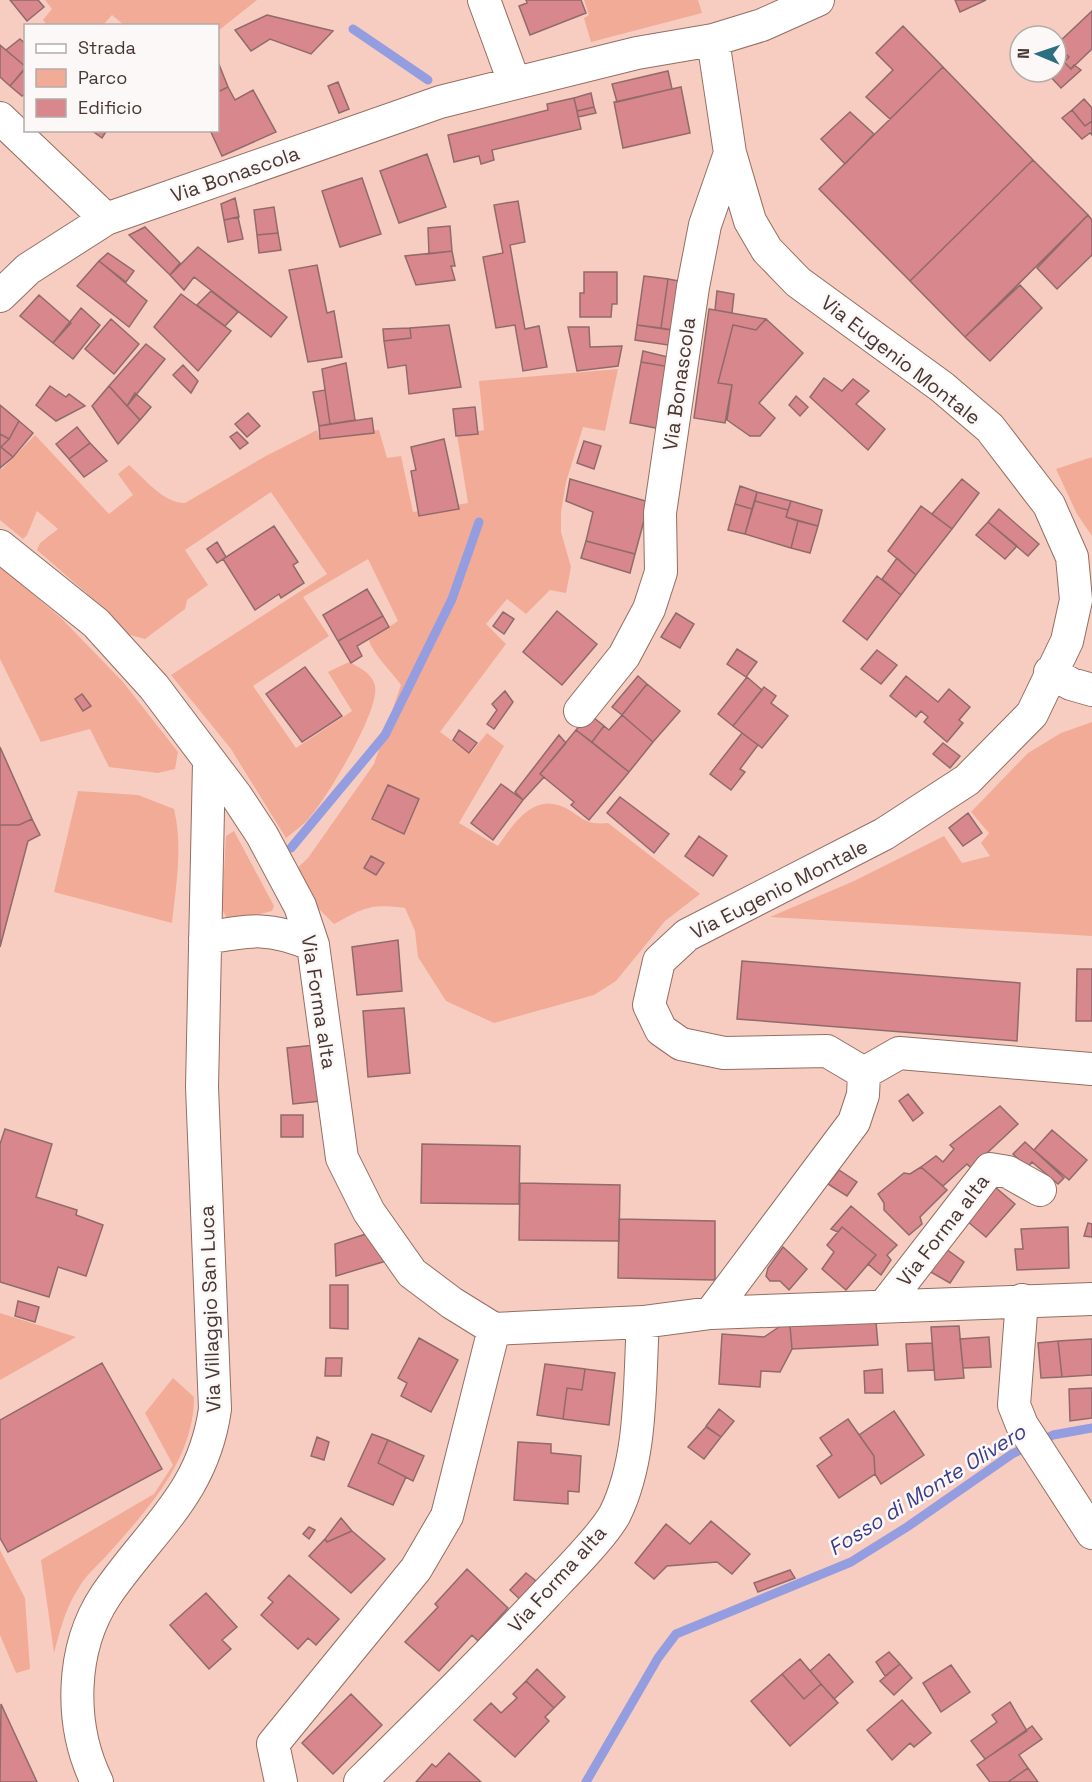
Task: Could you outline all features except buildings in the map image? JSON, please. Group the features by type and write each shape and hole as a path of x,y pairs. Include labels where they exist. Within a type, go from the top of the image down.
{"street":[{"path":"484,0 514,82"},
{"name":"Via Bonascola","path":"0,296 28,269 106,219 441,102 637,53 713,40 762,26 818,0"},
{"name":"Via Bonascola","path":"580,711 624,656 649,609 661,572 660,513 693,287 705,225 730,153 713,40"},
{"path":"0,118 106,219"},
{"name":"Via Eugenio Montale","path":"730,153 750,221 767,250 798,282 942,387 990,428 1049,505 1072,557 1076,600 1067,641 1050,672 1032,714 967,780 884,834 687,935 658,961 649,1005 661,1030 681,1044 724,1053 827,1051 864,1073"},
{"name":"Via Forma alta","path":"0,546 96,622 154,687 209,763 237,797 262,835 300,906 313,945 342,1158 369,1212 412,1273 452,1303 494,1329 643,1322 711,1313 1092,1299"},
{"path":"1050,672 1071,684 1092,690"},
{"name":"Via Villaggio San Luca","path":"97,1782 90,1767 79,1722 76,1690 83,1652 105,1596 187,1492 205,1454 216,1409 202,1087 209,763"},
{"path":"205,938 240,931 266,930 286,934 313,945"},
{"path":"711,1313 854,1122 863,1095 864,1073 899,1053 1092,1069"},
{"name":"Via Forma alta","path":"884,1306 990,1169 1008,1172 1040,1190"},
{"path":"1022,1300 1014,1405 1022,1425 1092,1533"},
{"name":"Via Forma alta","path":"360,1782 487,1656 568,1570 614,1516 626,1483 635,1439 643,1322"},
{"path":"280,1782 273,1744 416,1569 447,1516 494,1329"}],"green space":[{"path":"45,0 257,0 219,30 219,24 123,24 112,15 104,24 46,24 43,20 52,9"},
{"path":"584,0 698,0 702,13 591,42 584,18 589,15"},
{"path":"618,369 605,431 583,427 566,482 561,512 561,532 571,567 566,593 550,590 526,614 507,599 486,624 506,644 440,732 470,754 487,733 504,746 459,823 498,846 524,814 541,804 551,803 568,809 592,823 608,823 700,894 665,921 616,981 594,995 494,1023 446,1001 418,957 415,931 405,908 384,906 368,908 334,924 312,902 292,873 308,858 374,764 401,685 378,657 369,640 398,621 368,559 303,597 329,636 253,686 296,748 352,711 328,672 349,662 369,674 375,686 369,714 340,773 310,817 286,838 231,749 171,675 327,574 271,492 185,550 208,585 187,600 185,609 145,639 127,634 107,611 37,550 40,543 58,529 37,511 23,539 0,520 0,468 2,469 35,435 109,514 133,495 118,474 129,465 162,495 185,503 264,457 317,430 319,436 379,430 387,458 401,456 413,512 468,503 457,435 484,430 479,381"},
{"path":"1092,457 1092,536 1077,514 1056,469"},
{"path":"0,566 62,619 123,682 178,752 175,769 158,773 109,767 90,729 41,742 0,659"},
{"path":"1092,722 1092,936 770,917 854,881 944,836 962,863 990,856 981,843 989,833 971,812 1028,753 1061,733"},
{"path":"78,791 138,795 174,809 178,852 172,923 54,892"},
{"path":"234,831 274,906 272,911 236,920 226,917 222,909 226,836"},
{"path":"0,1313 76,1337 0,1380"},
{"path":"173,1378 194,1397 192,1420 177,1463 152,1502 81,1584 66,1612 54,1653 41,1560 154,1494 173,1465 145,1413"},
{"path":"0,1550 25,1598 30,1669 16,1673 0,1635"}],"waterway":[{"path":"353,29 428,80"},
{"path":"291,848 385,735 452,599 479,522"},
{"name":"Fosso di Monte Olivero","path":"586,1782 658,1658 676,1634 851,1562 907,1527 1012,1454 1053,1435 1092,1428"}]}
